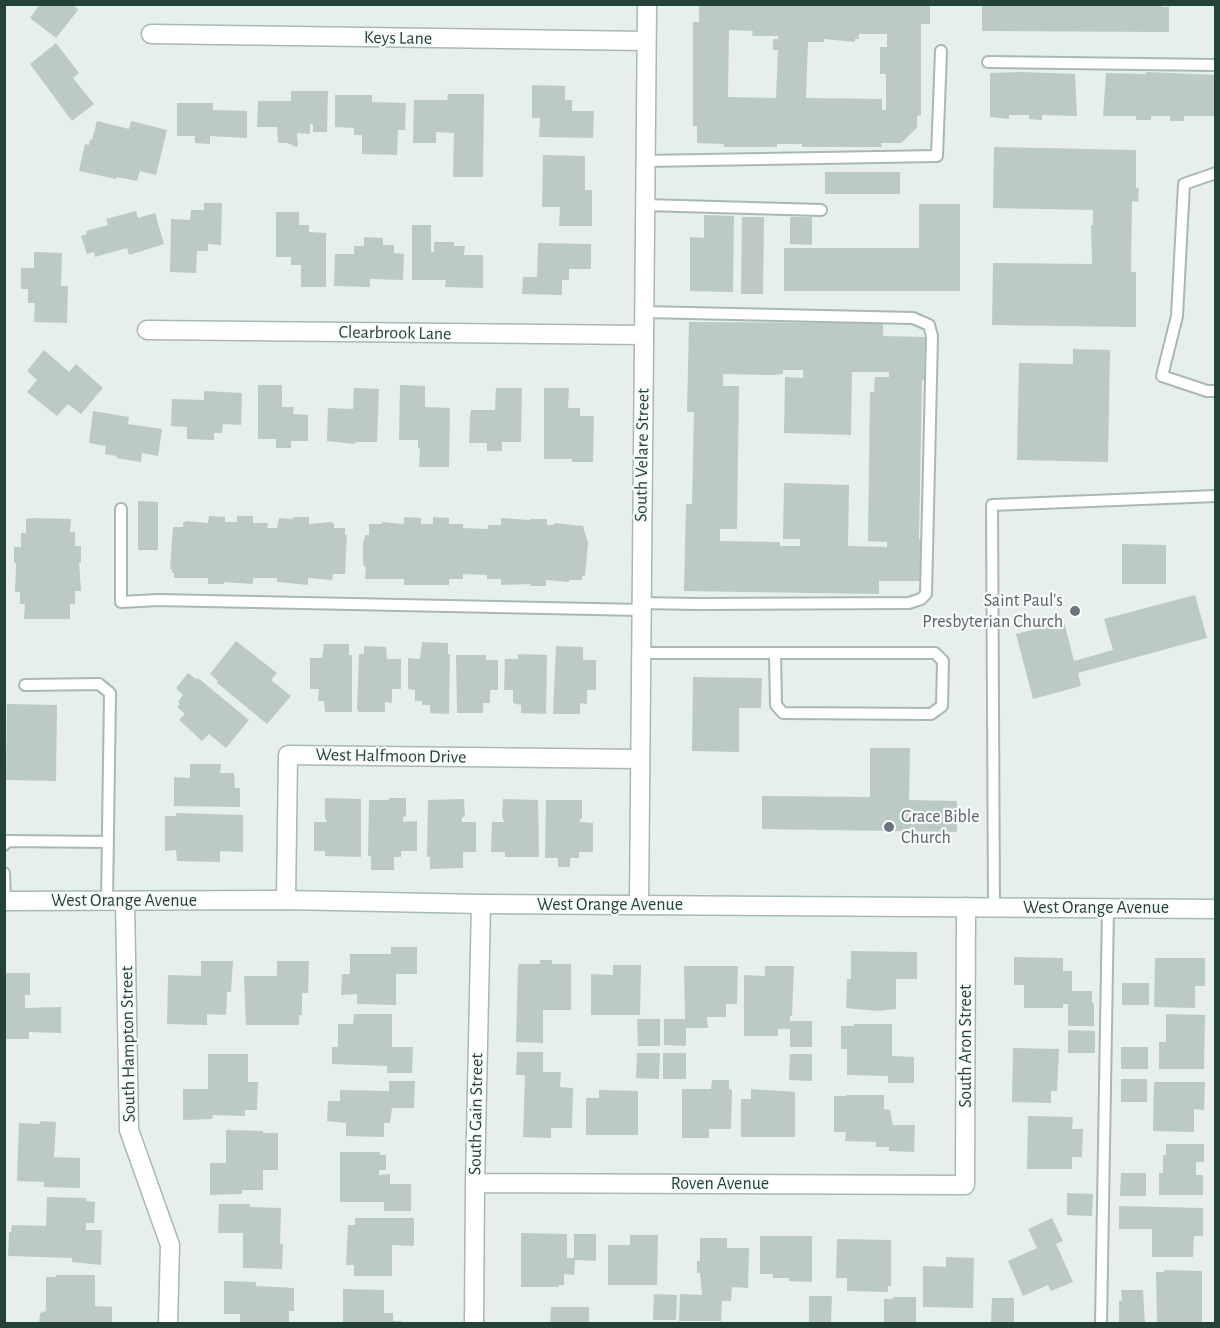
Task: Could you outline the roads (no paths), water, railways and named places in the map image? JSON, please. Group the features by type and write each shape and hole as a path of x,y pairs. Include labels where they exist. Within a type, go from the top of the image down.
{"street":[{"name":"South Velare Street","path":"639,905 647,4"},
{"name":"Keys Lane","path":"151,34 646,41"},
{"name":"Clearbrook Lane","path":"147,330 644,335"},
{"name":"West Halfmoon Drive","path":"286,900 288,755 640,759"},
{"name":"West Orange Avenue","path":"5,901 286,900 481,904 1215,909"},
{"name":"South Hampton Street","path":"116,902 129,1130 170,1245 168,1323"},
{"name":"South Gain Street","path":"474,1323 474,1183 481,904"},
{"name":"South Aron Street","path":"965,1185 966,907"},
{"name":"Roven Avenue","path":"474,1183 965,1185"}],"lane":[{"path":"645,161 937,156 941,51"},
{"path":"988,62 1215,65"},
{"path":"1215,173 1184,184 1177,316 1162,376 1208,391 1215,391"},
{"path":"645,205 821,210"},
{"path":"121,509 121,602 158,600 641,606 909,603 921,599 926,594 932,336 929,325 913,318 644,312"},
{"path":"994,907 992,505 1215,496"},
{"path":"641,653 935,653 943,661 942,706 932,714 783,713 776,705 775,654"},
{"path":"25,685 99,684 110,693 108,842 116,902"},
{"path":"4,844 8,841 108,842"},
{"path":"4,873 5,901"},
{"path":"1101,1323 1108,908"}],"place":[{"name":"Saint Paul's Presbyterian Church","path":"1075,611"},
{"name":"Grace Bible Church","path":"889,827"}]}
